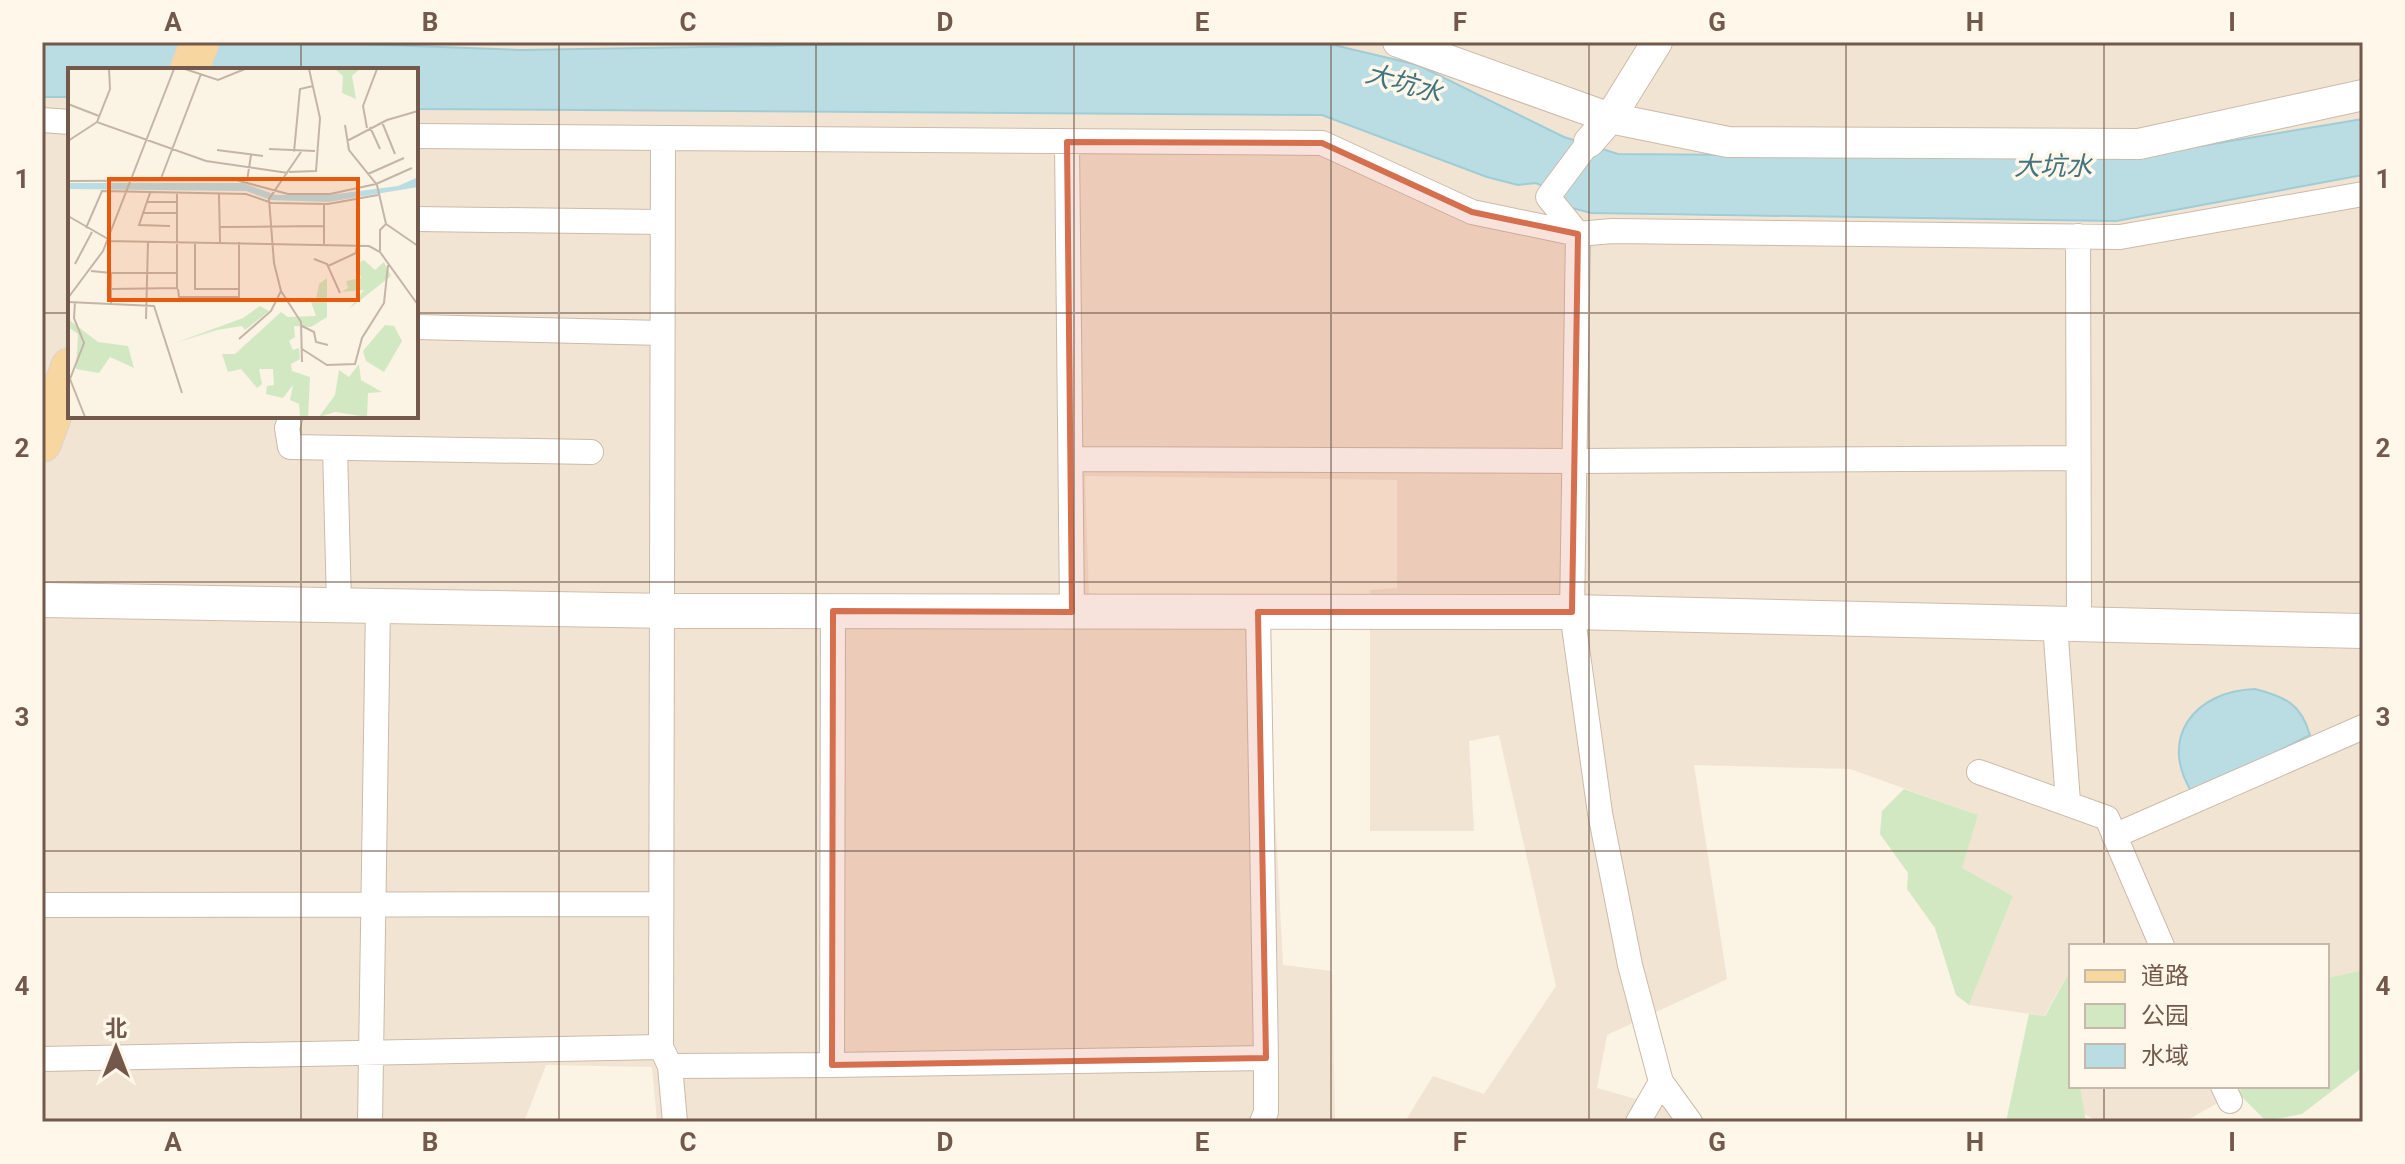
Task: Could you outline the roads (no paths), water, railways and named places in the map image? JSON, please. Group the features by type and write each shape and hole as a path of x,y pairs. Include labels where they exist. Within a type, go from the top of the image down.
{"main road":[{"path":"190,68 200,42"},
{"path":"42,443 68,372"},
{"path":"42,600 662,611 1572,612 2363,631"}],"street":[{"path":"1398,42 1610,118 1728,142 2139,144 2363,95"},
{"path":"1657,42 1610,118 1548,197 1578,234 1572,612 1600,813 1630,965 1661,1082 1690,1122"},
{"path":"42,120 68,122"},
{"path":"418,136 1322,143 1472,212 1578,234 1612,231 2120,237 2363,194"},
{"path":"663,140 661,904 666,1056 675,1122"},
{"path":"1067,142 1072,612"},
{"path":"418,219 662,222"},
{"path":"2068,802 2067,625 2077,458 2078,236"},
{"path":"418,327 662,333"},
{"path":"290,418 287,428 290,447 591,452"},
{"path":"335,448 339,605"},
{"path":"1071,459 1575,461 2077,458"},
{"path":"370,1122 378,606"},
{"path":"832,1065 833,611"},
{"path":"1258,612 1266,1058 1266,1112 1262,1122"},
{"path":"2114,836 2363,727"},
{"path":"1979,772 2107,818 2161,944"},
{"path":"42,905 661,904"},
{"path":"42,1059 371,1052 666,1056 832,1065 1266,1058"},
{"path":"1638,1122 1661,1082"}],"water":[{"name":"大坑水","path":"42,42 303,42 521,50 1001,42 1321,42 1418,65 1564,137 1618,154 2129,158 2363,119 2363,175 2116,221 1591,213 1568,207 1563,195 1536,183 1518,185 1487,177 1322,115 418,109 418,68 68,68 68,97 42,97"},
{"path":"2255,689 2291,703 2302,716 2310,735 2193,794 2183,774 2179,755 2181,737 2188,722 2199,709 2215,699 2233,692"}]}
